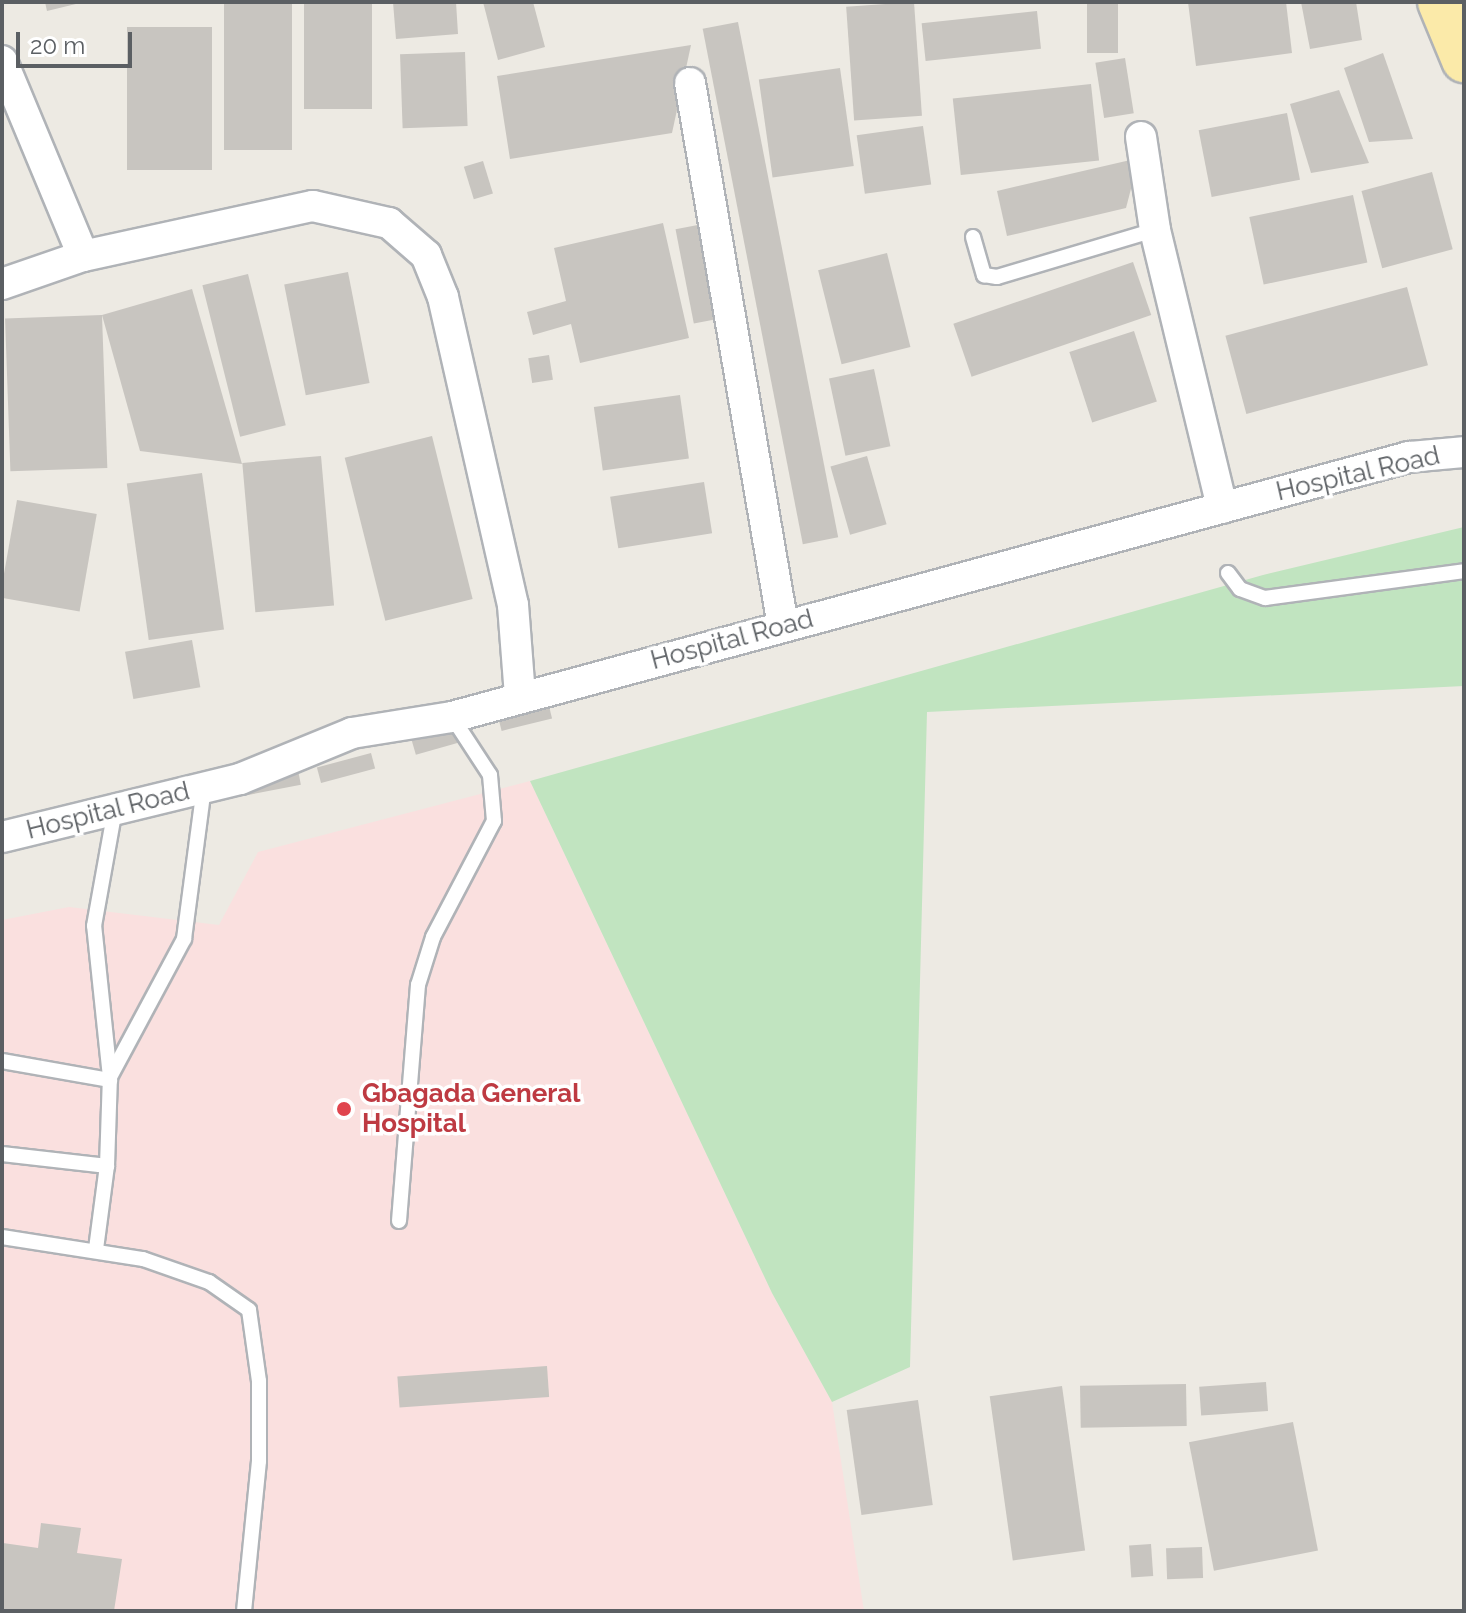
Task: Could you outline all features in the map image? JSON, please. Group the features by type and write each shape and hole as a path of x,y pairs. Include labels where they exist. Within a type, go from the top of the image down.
{"street":[{"path":"2,61 83,256"},
{"path":"690,83 783,626"},
{"path":"1141,137 1155,230 1222,508"},
{"path":"2,284 83,256 313,206 389,223 426,255 443,297 513,605 520,697"},
{"name":"Hospital Road","path":"2,837 204,788 352,733 452,717 1409,457 1464,452"}],"lane":[{"path":"973,237 984,275 997,277 1155,230"},
{"path":"1228,573 1240,589 1265,598 1464,571"},
{"path":"399,1221 418,985 433,937 494,821 490,775 452,717"},
{"path":"110,1079 184,939 204,788"},
{"path":"96,1249 107,1166 110,1079 94,926 115,808"},
{"path":"2,1061 110,1079"},
{"path":"2,1154 107,1166"},
{"path":"2,1237 96,1249 209,1282 249,1310 259,1381 259,1461 244,1611"}],"shaded area":[{"name":"Gbagada General Hospital","path":"530,781 772,1293 832,1402 864,1611 2,1611 2,920 69,907 219,925 258,852"}],"green space":[{"path":"1464,527 1464,686 927,712 910,1367 832,1402 772,1293 530,781 1263,575"}],"building":[{"path":"45,2 80,2 80,3 47,11"},
{"path":"224,2 292,2 292,150 224,150"},
{"path":"304,2 372,2 372,109 304,109"},
{"path":"393,2 456,2 458,34 396,39"},
{"path":"483,2 533,2 545,47 498,60"},
{"path":"914,2 922,116 854,120 846,7"},
{"path":"1087,2 1118,2 1118,53 1087,53"},
{"path":"1188,2 1286,2 1292,53 1196,66"},
{"path":"1301,2 1356,2 1362,40 1310,49"},
{"path":"1037,11 1041,49 926,61 922,23"},
{"path":"738,22 838,537 803,544 703,29"},
{"path":"127,27 212,27 212,170 127,170"},
{"path":"691,45 672,133 510,159 497,76"},
{"path":"465,52 468,126 403,128 400,54"},
{"path":"1383,53 1413,139 1369,142 1344,68"},
{"path":"1125,58 1134,113 1104,118 1095,63"},
{"path":"840,68 854,166 773,177 759,79"},
{"path":"1091,84 1099,161 961,175 953,99"},
{"path":"1339,90 1369,163 1311,173 1290,104"},
{"path":"1287,113 1300,180 1212,197 1199,130"},
{"path":"923,126 931,184 865,194 857,135"},
{"path":"1139,158 1126,208 1007,236 997,191"},
{"path":"483,161 493,194 474,199 464,167"},
{"path":"1432,172 1453,249 1382,268 1361,191"},
{"path":"1353,195 1367,262 1264,285 1249,217"},
{"path":"663,223 689,338 580,363 571,324 533,335 527,312 566,301 554,248"},
{"path":"703,224 721,318 694,324 676,229"},
{"path":"887,253 910,347 842,364 818,270"},
{"path":"1133,262 1151,315 972,377 953,324"},
{"path":"348,272 370,383 306,395 284,284"},
{"path":"248,274 286,425 240,437 202,285"},
{"path":"1407,287 1428,365 1246,414 1225,336"},
{"path":"192,289 242,464 140,451 102,315"},
{"path":"102,315 107,468 10,471 5,318"},
{"path":"1134,331 1157,401 1092,422 1069,352"},
{"path":"549,355 553,380 532,383 528,358"},
{"path":"874,369 890,446 845,456 829,379"},
{"path":"680,395 689,458 603,470 594,407"},
{"path":"432,436 473,599 385,621 345,458"},
{"path":"321,456 334,605 255,612 242,463"},
{"path":"867,456 887,524 850,535 830,466"},
{"path":"202,473 224,629 149,640 127,484"},
{"path":"704,482 712,533 618,548 610,497"},
{"path":"17,500 97,514 80,612 2,598"},
{"path":"192,640 200,687 133,699 125,652"},
{"path":"547,698 552,718 502,731 497,711"},
{"path":"455,728 459,742 416,755 412,740"},
{"path":"371,753 375,768 321,783 317,767"},
{"path":"298,770 301,785 240,797 237,782"},
{"path":"547,1366 549,1397 400,1407 397,1376"},
{"path":"1266,1382 1268,1411 1201,1416 1199,1387"},
{"path":"1186,1384 1187,1426 1081,1428 1080,1386"},
{"path":"1062,1386 1085,1550 1013,1561 990,1396"},
{"path":"918,1400 933,1505 861,1515 847,1410"},
{"path":"1293,1422 1318,1551 1214,1571 1189,1442"},
{"path":"41,1523 81,1528 77,1553 122,1559 114,1611 2,1611 3,1543 38,1548"},
{"path":"1151,1544 1153,1576 1131,1577 1129,1546"},
{"path":"1202,1547 1203,1578 1167,1579 1166,1548"}],"place":[{"name":"Gbagada General Hospital","path":"344,1109"}]}
